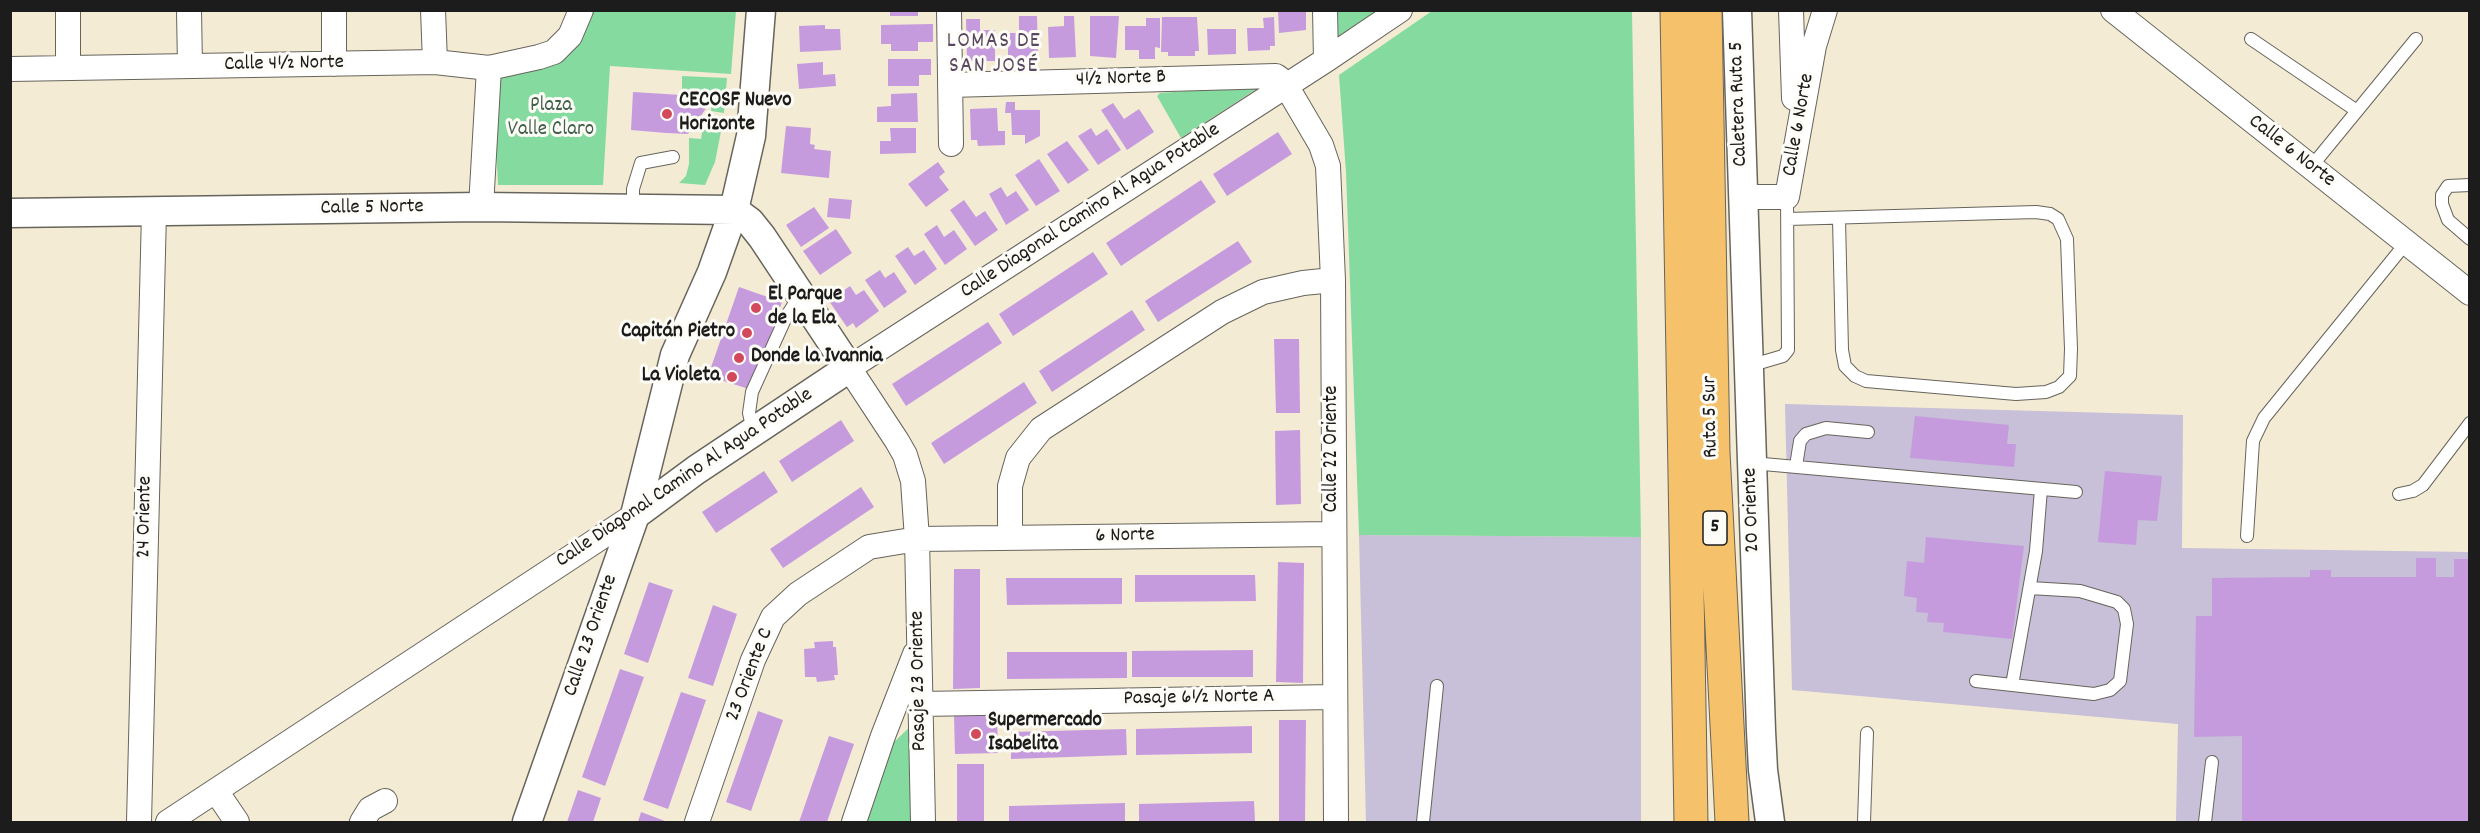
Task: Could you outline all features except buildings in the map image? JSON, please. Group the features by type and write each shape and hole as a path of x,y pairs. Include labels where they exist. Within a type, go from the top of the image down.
{"highway":[{"name":"Ruta 5 Sur","path":"1677,10 1691,822"},
{"name":"Ruta 5 Sur","path":"1705,10 1713,452 1732,822"}],"street":[{"path":"68,10 68,68"},
{"path":"189,10 190,66"},
{"path":"334,10 334,64"},
{"path":"433,10 435,62"},
{"name":"Calle 4½ Norte","path":"10,69 435,62 489,68 539,57 554,51 570,36 581,10"},
{"name":"Calle 23 Oriente","path":"527,822 634,515 675,355 712,272 734,210 751,136 761,10"},
{"path":"949,10 951,144"},
{"path":"1325,10 1326,60"},
{"name":"Calle Diagonal Camino Al Agua Potable","path":"168,822 634,515 696,470 849,368 1287,86 1400,10"},
{"name":"Caletera Ruta 5","path":"1737,10 1742,197"},
{"path":"1791,10 1796,147"},
{"name":"Calle 6 Norte","path":"1742,197 1787,208 1814,46 1825,10"},
{"name":"Calle 6 Norte","path":"2113,10 2469,294"},
{"path":"481,207 489,68"},
{"name":"4½ Norte B","path":"950,85 1270,75 1281,79 1287,86"},
{"name":"Calle 22 Oriente","path":"1287,86 1326,156 1333,280 1333,697 1336,822"},
{"name":"20 Oriente","path":"1742,197 1761,740 1770,822"},
{"name":"Calle 5 Norte","path":"10,213 481,207 734,210"},
{"path":"734,210 756,230 897,441 908,462 915,492 917,539"},
{"name":"24 Oriente","path":"139,822 154,212"},
{"path":"1010,538 1010,486 1018,458 1041,429 1222,312 1263,292 1303,283 1333,280"},
{"path":"652,448 670,466 678,470 696,470"},
{"name":"6 Norte","path":"917,539 1333,534"},
{"name":"Pasaje 23 Oriente","path":"917,539 923,822"},
{"name":"23 Oriente C","path":"697,822 753,660 773,617 798,594 869,547 917,539"},
{"path":"854,822 883,735 919,646"},
{"name":"Pasaje 6½ Norte A","path":"921,704 1333,697"},
{"path":"216,791 237,822"},
{"path":"362,822 370,809 385,801"}],"lane":[{"path":"2252,39 2357,111"},
{"path":"2311,168 2416,39"},
{"path":"633,208 633,189 641,163 673,157"},
{"path":"2469,185 2448,186 2442,195 2442,204 2448,220 2469,239"},
{"path":"1749,366 1783,356 1788,350 1787,208 1839,219 2036,212 2050,214 2058,219 2067,239 2070,376 2059,387 2046,392 2016,394 1866,381 1855,376 1845,366 1842,350 1839,219"},
{"path":"2247,536 2253,441 2264,418 2406,243"},
{"path":"753,433 749,413 752,392 771,347 800,295"},
{"path":"2399,494 2423,484 2469,423"},
{"path":"1796,466 1800,441 1806,434 1826,428 1868,432"},
{"path":"1752,463 2076,492"},
{"path":"2012,685 2030,588 2041,489"},
{"path":"1976,681 2094,694 2110,690 2120,681 2127,624 2124,609 2117,602 2080,591 2030,588"},
{"path":"1423,822 1437,686"},
{"path":"1864,822 1867,733"},
{"path":"2205,822 2212,762"}],"shaded area":[{"path":"1785,404 2183,415 2182,548 2469,552 2469,822 2176,822 2178,724 1792,690"},
{"path":"1359,535 1641,537 1641,822 1366,822"}],"green space":[{"path":"1334,10 1380,11 1335,41"},
{"name":"Plaza Valle Claro","path":"584,11 736,11 731,74 610,66 603,185 498,185 492,67 538,62"},
{"path":"1432,11 1632,11 1641,537 1359,535 1346,172 1339,75"},
{"path":"682,76 727,78 724,113 711,111 712,92 682,91"},
{"path":"1261,86 1181,138 1157,96 1160,93"},
{"path":"704,119 723,121 715,162 705,185 679,183 686,176 689,164 689,138 701,139"},
{"path":"916,721 915,822 865,822 892,744"}],"place":[{"name":"CECOSF Nuevo Horizonte","path":"667,114"},
{"name":"El Parque de la Ela","path":"756,308"},
{"name":"Capitán Pietro","path":"747,333"},
{"name":"Donde la Ivannia","path":"739,358"},
{"name":"La Violeta","path":"732,377"},
{"name":"Supermercado Isabelita","path":"976,734"}],"district":[{"name":"LOMAS DE SAN JOSÉ","path":"994,56"}]}
